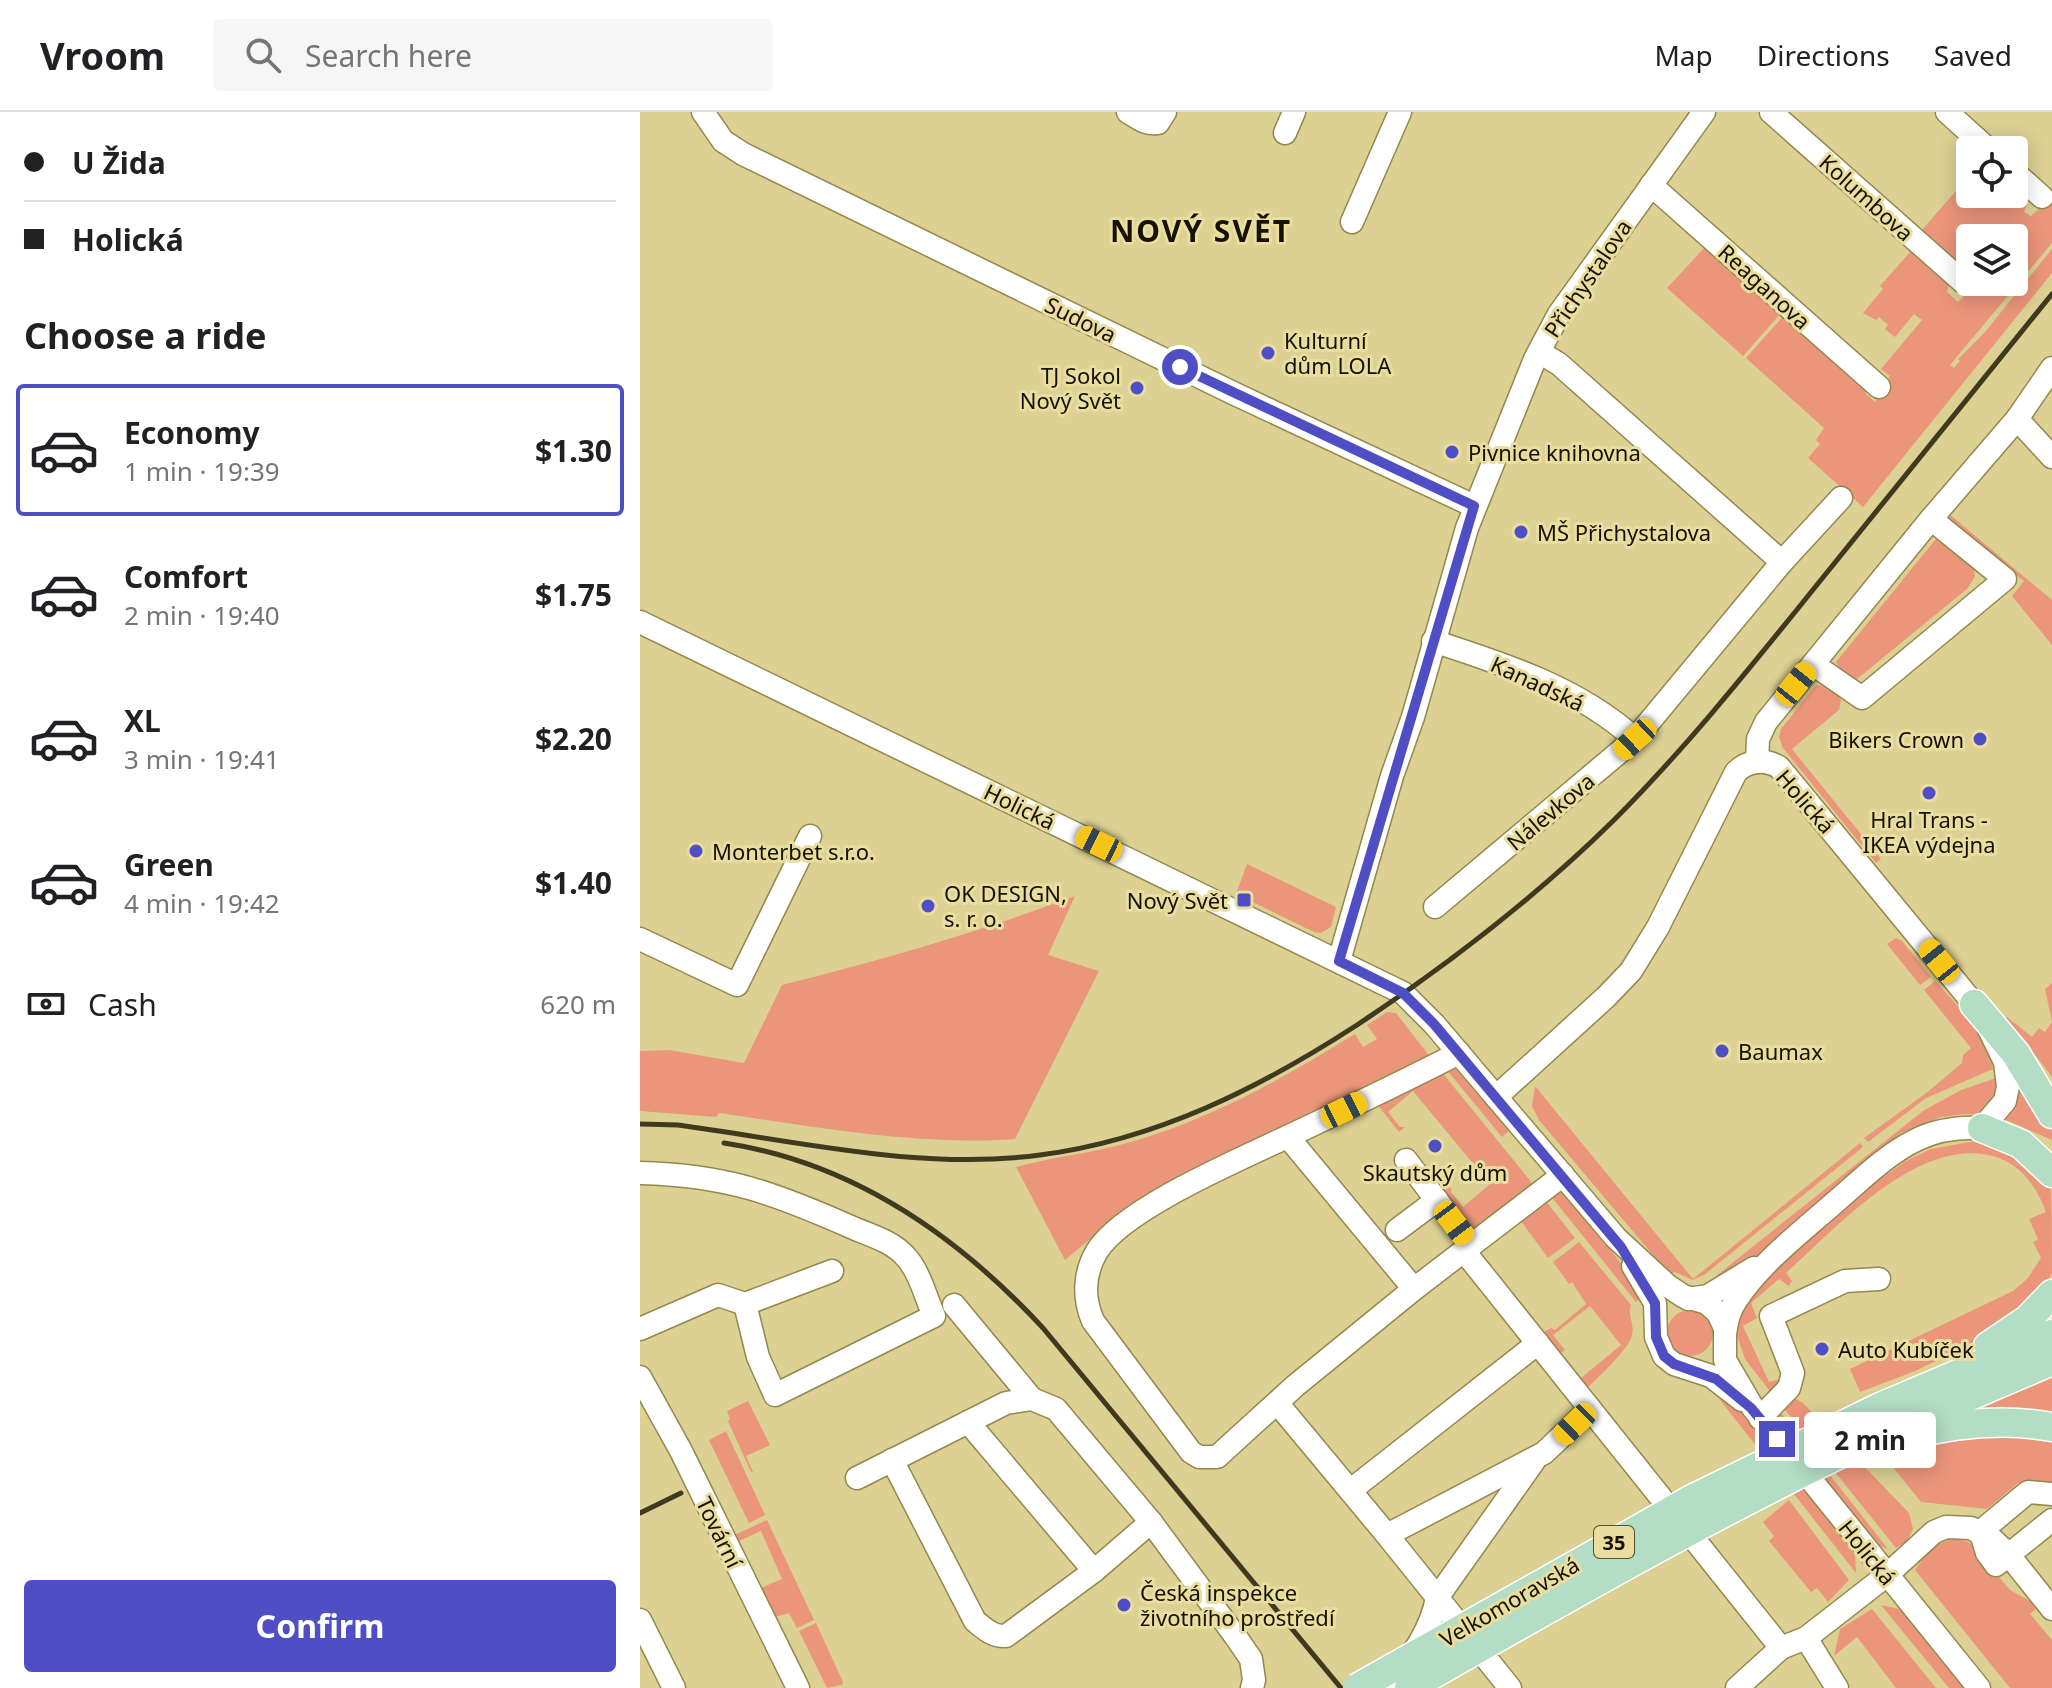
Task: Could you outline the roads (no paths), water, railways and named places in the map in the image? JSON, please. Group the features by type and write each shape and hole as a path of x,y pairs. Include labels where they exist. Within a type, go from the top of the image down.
{"main road":[{"path":"1974,1004 2016,1054 2052,1114"},
{"path":"1982,1128 2006,1130 2052,1151"},
{"path":"1982,1128 2021,1144 2052,1173"},
{"path":"1930,1385 2017,1328 2052,1294"},
{"name":"Velkomoravská","path":"1409,1688 1662,1544 1840,1454 1886,1426 1930,1385 2052,1334"},
{"name":"Velkomoravská","path":"1357,1688 1692,1499 2052,1361"},
{"path":"1886,1426 2013,1423 2052,1427"}],"street":[{"name":"Sudova","path":"703,112 723,141 743,154 1233,393 1474,506"},
{"path":"1128,112 1153,124 1158,123 1165,112"},
{"path":"1285,133 1294,112"},
{"path":"1352,222 1400,112"},
{"name":"Přichystalova","path":"1339,961 1474,506 1539,352 1559,314 1704,112"},
{"name":"Kolumbova","path":"1771,112 1956,276"},
{"path":"1947,112 1974,136"},
{"path":"2028,184 2042,197"},
{"name":"Reaganova","path":"1651,185 1879,387"},
{"path":"1539,352 1559,364 1782,562"},
{"path":"1757,762 1757,743 1764,725 1931,519 2017,419 2052,368"},
{"path":"2017,419 2052,457"},
{"name":"Nálevkova","path":"1435,907 1635,739 1782,562 1841,498"},
{"path":"1813,664 1862,698 2005,579 1931,519"},
{"name":"Holická","path":"640,622 1403,993 1459,1053 1608,1229 1663,1282 1678,1293 1707,1303 1721,1316 1725,1360 1759,1416 1979,1688"},
{"name":"Kanadská","path":"1433,641 1512,666 1569,694 1635,739"},
{"name":"Holická","path":"1496,1097 1625,979 1658,927 1734,775 1744,766 1757,762 1775,764 1788,776 1974,1004 2001,1052 2008,1079 2005,1101 1982,1128"},
{"path":"640,939 737,985 810,836"},
{"path":"1459,1053 1162,1200 1114,1231 1098,1249 1086,1291 1089,1311 1099,1331 1191,1452 1199,1457 1217,1457 1295,1386 1414,1289 1563,1175"},
{"path":"1686,1368 1699,1367 1720,1352 1734,1303 1772,1258 1898,1150 1938,1132 1982,1128"},
{"path":"1288,1137 1414,1289"},
{"path":"1406,1160 1538,1343 1781,1648"},
{"path":"640,1173 691,1175 747,1186 815,1210 886,1242 906,1256 934,1316 775,1395 758,1357 745,1304"},
{"path":"1397,1230 1437,1200"},
{"name":"Holická","path":"1608,1229 1653,1298 1657,1344 1664,1356 1674,1364 1716,1379 1759,1416"},
{"path":"1656,1330 1660,1316 1671,1303 1708,1296 1772,1258"},
{"path":"640,1329 718,1295 745,1304 832,1271"},
{"path":"1759,1416 1789,1388 1793,1373 1771,1316 1845,1281 1879,1279"},
{"path":"954,1305 1032,1399 1056,1409 1151,1522 1251,1659 1252,1688"},
{"path":"1351,1490 1538,1343"},
{"name":"Tovární","path":"640,1377 681,1451 798,1688"},
{"path":"857,1478 1006,1403 1032,1399"},
{"path":"1278,1404 1510,1688"},
{"path":"1387,1688 1419,1645 1434,1616 1437,1598 1537,1457 1590,1409"},
{"path":"968,1422 1094,1571"},
{"path":"1387,1535 1537,1457"},
{"path":"892,1460 975,1621 998,1637 1006,1636 1094,1571 1151,1522"},
{"path":"1980,1532 2028,1492 2052,1494"},
{"path":"2011,1506 2034,1534 2052,1609"},
{"path":"2011,1506 2034,1534"},
{"path":"1737,1688 1781,1648 1806,1638 1887,1575 1939,1529 1954,1526 1980,1532 2034,1534"},
{"path":"640,1620 674,1688"},
{"path":"1806,1638 1837,1688"}],"railway":[{"path":"640,1124 678,1125 904,1157 995,1159 1083,1148 1125,1137 1206,1108 1283,1070 1357,1025 1458,954 1554,876 1641,793 1741,679 2052,294"},
{"path":"724,1143 771,1153 858,1185 899,1208 975,1263 1043,1328 1341,1688"},
{"path":"640,1513 681,1493"}],"place":[{"name":"Kulturní dům LOLA","path":"1268,353"},
{"name":"TJ Sokol Nový Svět","path":"1137,388"},
{"name":"Pivnice knihovna","path":"1452,452"},
{"name":"MŠ Přichystalova","path":"1521,532"},
{"name":"Bikers Crown","path":"1980,739"},
{"name":"Hral Trans - IKEA výdejna","path":"1929,793"},
{"name":"Monterbet s.r.o.","path":"696,851"},
{"name":"Nový Svět","path":"1244,900"},
{"name":"OK DESIGN, s. r. o.","path":"928,906"},
{"name":"Baumax","path":"1722,1051"},
{"name":"Skautský dům","path":"1435,1146"},
{"name":"Auto Kubíček","path":"1822,1349"},
{"name":"Česká inspekce životního prostředí","path":"1124,1605"}],"district":[{"name":"NOVÝ SVĚT","path":"1201,230"}]}
